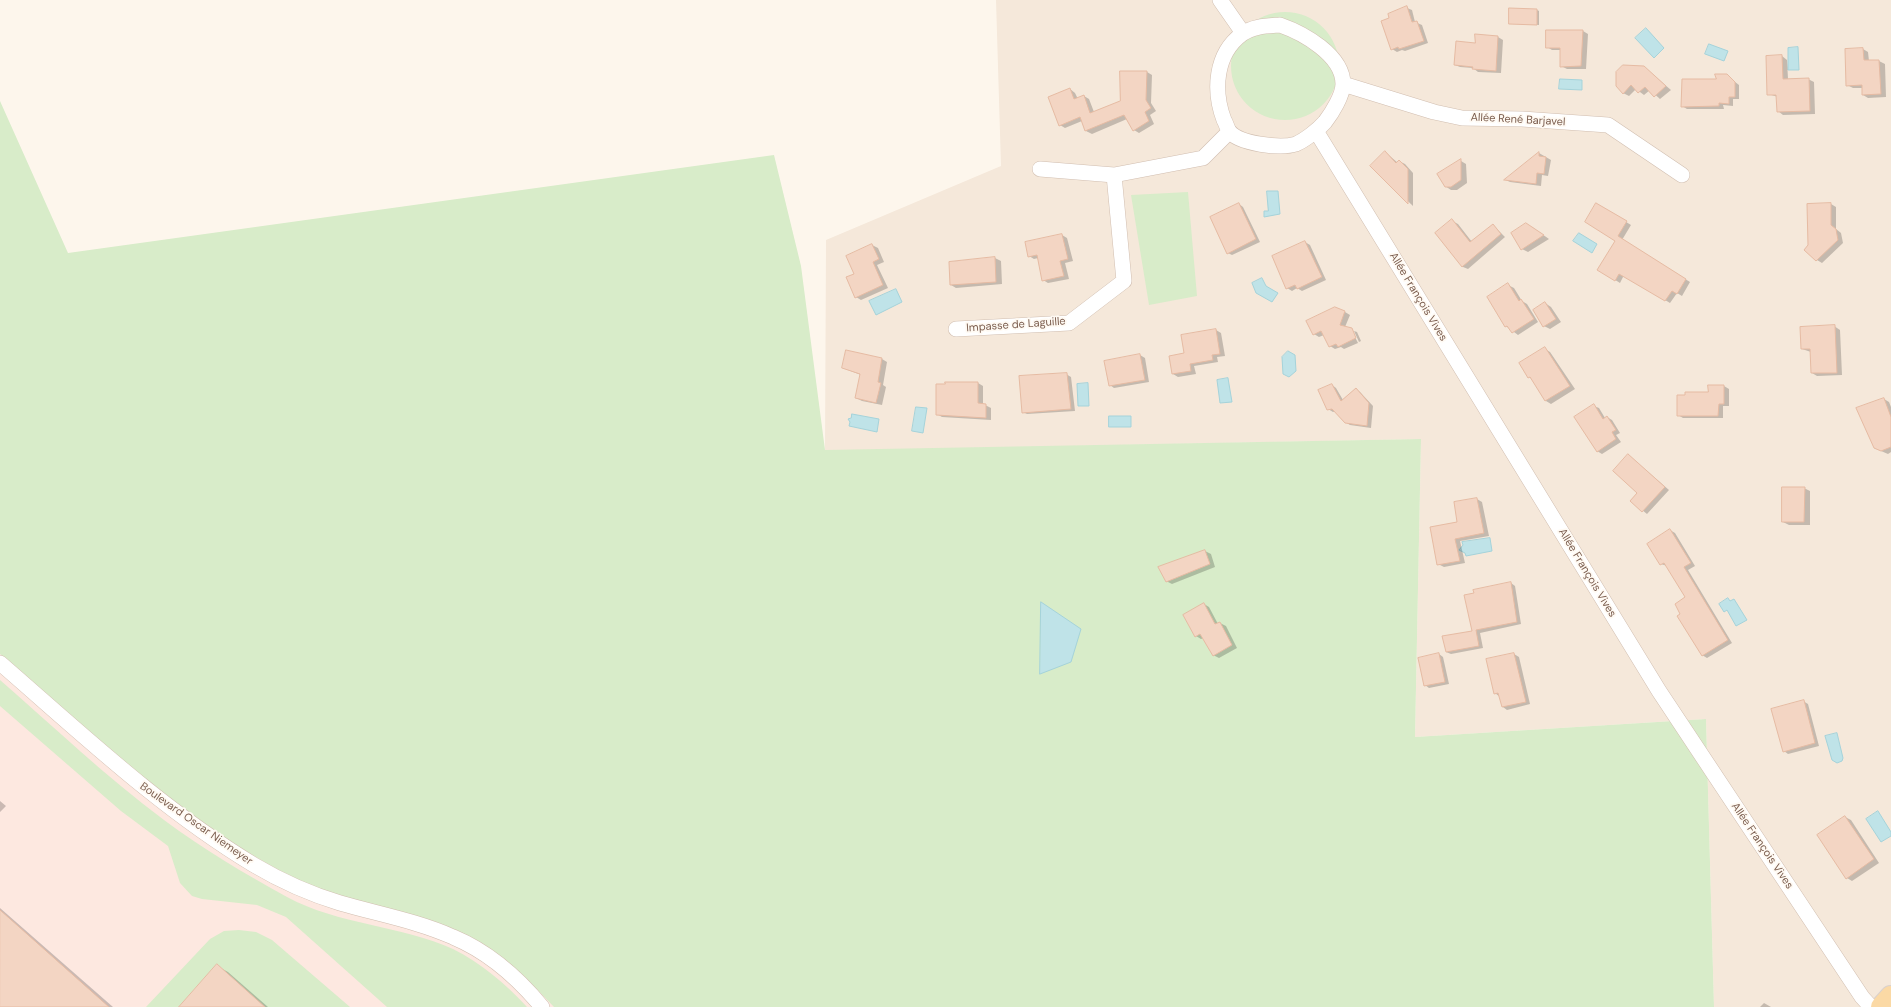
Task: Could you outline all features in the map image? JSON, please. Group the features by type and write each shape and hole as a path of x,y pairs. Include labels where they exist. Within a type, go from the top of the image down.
{"main road":[{"path":"1882,1007 1891,997"}],"street":[{"path":"1220,0 1243,33"},
{"path":"1280,25 1296,30 1311,39 1326,51 1338,66 1343,84 1340,97 1325,122 1316,131 1296,144 1275,146 1248,142 1229,132 1219,107 1217,85 1221,64 1226,51 1243,33 1260,26 1280,25"},
{"name":"Allée René Barjavel","path":"1343,84 1434,112 1462,118 1608,125 1682,174"},
{"name":"Allée François Vives","path":"1316,131 1659,691 1858,990 1871,1007"},
{"path":"1040,169 1114,175 1203,158 1229,132"},
{"name":"Impasse de Laguille","path":"956,329 1069,323 1124,281 1114,175"},
{"name":"Boulevard Oscar Niemeyer","path":"0,663 153,795 254,865 299,888 340,903 409,921 454,937 494,960 526,987 542,1007"}],"shaded area":[{"path":"996,0 1891,0 1891,1007 1714,1007 1706,719 1415,737 1421,439 825,451 826,240 1001,166"},
{"path":"0,636 477,914 584,1007 0,1007"}],"green space":[{"path":"1285,12 1306,16 1323,28 1335,45 1339,66 1335,87 1323,104 1306,116 1285,120 1264,116 1247,104 1235,87 1231,66 1235,45 1247,28 1264,16"},
{"path":"0,101 68,253 774,155 801,266 825,450 1421,439 1415,737 1706,719 1714,1007 554,1007 531,983 506,961 492,950 463,933 421,918 338,896 311,886 285,873 196,819 162,793 96,739 0,654"},
{"path":"1188,192 1197,296 1149,305 1131,195"},
{"path":"0,680 143,804 179,831 224,861 287,897 327,914 412,935 453,949 493,975 511,990 527,1007 387,1007 286,917 257,905 202,899 192,896 180,883 168,846 121,811 0,706"},
{"path":"239,930 256,932 272,940 350,1007 265,1007 217,964 179,1007 146,1007 210,939 224,931"}],"water":[{"path":"1646,28 1664,48 1654,58 1635,38"},
{"path":"1709,44 1728,51 1724,61 1705,54"},
{"path":"1798,47 1799,70 1788,70 1788,48"},
{"path":"1560,79 1582,80 1582,90 1559,89"},
{"path":"1267,191 1278,191 1280,214 1264,217 1264,211 1268,211"},
{"path":"1579,233 1597,244 1592,253 1573,241"},
{"path":"1262,278 1266,286 1278,293 1272,302 1256,293 1252,283"},
{"path":"896,289 902,302 876,315 869,301"},
{"path":"1288,351 1295,355 1296,371 1289,377 1283,374 1282,357"},
{"path":"1228,378 1232,402 1220,403 1217,380"},
{"path":"1088,383 1089,406 1078,406 1077,384"},
{"path":"916,407 927,408 923,433 912,431"},
{"path":"852,414 879,419 877,432 849,426 850,422 848,419 851,418"},
{"path":"1109,416 1131,416 1131,427 1109,427"},
{"path":"1490,538 1492,551 1466,556 1465,553 1459,550 1463,545 1462,542"},
{"path":"1728,598 1730,601 1734,599 1747,620 1736,626 1727,610 1724,612 1719,604"},
{"path":"1041,602 1081,629 1071,662 1040,674"},
{"path":"1837,733 1843,758 1842,761 1837,763 1832,760 1825,736"},
{"path":"1878,811 1891,832 1891,836 1881,842 1866,819"}],"building":[{"path":"1407,6 1412,22 1417,21 1424,41 1391,50 1381,21 1389,18 1388,14"},
{"path":"1509,8 1537,9 1537,25 1509,24"},
{"path":"1546,30 1583,30 1581,66 1560,67 1560,48 1546,48"},
{"path":"1475,34 1498,36 1496,71 1472,69 1473,67 1454,65 1456,41 1475,43"},
{"path":"1863,48 1864,60 1879,60 1881,94 1862,95 1862,85 1846,86 1845,49"},
{"path":"1782,55 1783,79 1809,78 1810,111 1777,112 1776,95 1767,95 1766,56"},
{"path":"1623,65 1644,66 1666,86 1654,97 1645,87 1638,93 1631,85 1623,94 1616,86 1616,72"},
{"path":"1120,71 1147,71 1146,100 1151,108 1145,112 1149,121 1133,131 1124,115 1085,131 1080,117 1059,126 1048,97 1070,88 1074,99 1084,95 1090,113 1120,101"},
{"path":"1715,74 1727,74 1735,82 1735,97 1729,97 1729,104 1719,103 1719,106 1681,107 1682,79 1716,79"},
{"path":"1385,151 1396,163 1399,160 1408,169 1408,204 1370,166"},
{"path":"1539,152 1539,156 1546,157 1544,174 1537,173 1536,184 1504,180"},
{"path":"1461,159 1461,180 1451,187 1445,187 1437,174"},
{"path":"1239,203 1256,239 1227,254 1210,217"},
{"path":"1596,203 1627,221 1618,236 1686,279 1677,294 1672,291 1665,301 1619,274 1615,281 1597,270 1615,241 1585,222"},
{"path":"1831,203 1831,225 1836,229 1838,240 1816,261 1804,250 1808,245 1807,204"},
{"path":"1452,219 1470,242 1493,224 1501,234 1462,267 1435,233"},
{"path":"1526,223 1544,235 1521,250 1511,233"},
{"path":"1062,234 1068,259 1060,261 1064,276 1042,281 1037,255 1028,257 1025,242"},
{"path":"1305,241 1322,277 1297,289 1295,285 1286,289 1272,256"},
{"path":"872,244 879,259 873,262 883,285 855,298 846,277 854,274 846,256"},
{"path":"995,257 996,282 950,285 949,262"},
{"path":"1508,283 1519,301 1521,299 1534,319 1512,333 1507,326 1505,327 1487,297"},
{"path":"1545,302 1556,319 1543,327 1533,310"},
{"path":"1335,307 1345,311 1340,325 1352,328 1356,338 1338,347 1336,344 1329,347 1321,331 1313,335 1306,321"},
{"path":"1835,325 1837,373 1811,373 1810,349 1801,349 1800,327"},
{"path":"1216,329 1220,354 1212,355 1213,360 1190,364 1191,371 1172,374 1169,356 1184,353 1181,335"},
{"path":"1545,347 1570,386 1545,401 1519,363"},
{"path":"846,350 882,358 878,382 881,383 876,403 855,398 860,374 842,368"},
{"path":"1140,354 1145,380 1109,386 1104,361"},
{"path":"1067,373 1071,409 1022,413 1019,376"},
{"path":"945,382 978,382 978,403 986,404 986,418 936,415 936,384 945,384"},
{"path":"1332,384 1341,401 1356,388 1369,403 1367,426 1345,423 1332,409 1327,410 1318,390"},
{"path":"1708,385 1724,385 1724,404 1719,404 1718,416 1677,416 1677,395 1685,395 1685,392 1708,392"},
{"path":"1884,398 1891,417 1891,447 1881,451 1874,448 1856,408"},
{"path":"1594,404 1603,419 1607,416 1616,430 1612,432 1616,439 1597,452 1574,417"},
{"path":"1628,454 1665,487 1642,512 1630,501 1637,493 1613,471"},
{"path":"1782,487 1805,487 1804,522 1782,522"},
{"path":"1477,498 1484,533 1455,539 1460,561 1437,565 1430,527 1457,522 1454,502"},
{"path":"1670,529 1691,563 1684,567 1728,640 1702,656 1677,616 1680,614 1675,604 1685,597 1664,563 1660,565 1647,544"},
{"path":"1205,550 1210,564 1166,582 1158,567"},
{"path":"1511,582 1517,622 1476,630 1479,646 1446,652 1442,636 1472,631 1464,595 1474,593 1473,590"},
{"path":"1204,603 1215,624 1220,622 1232,645 1213,656 1200,634 1195,637 1183,615"},
{"path":"1439,653 1445,682 1424,686 1418,658"},
{"path":"1514,653 1526,702 1502,707 1498,693 1494,694 1486,659"},
{"path":"1804,700 1815,743 1783,752 1771,709"},
{"path":"1845,816 1874,859 1846,879 1817,835"},
{"path":"0,910 109,1007 0,1007"},
{"path":"217,964 265,1007 179,1007"}]}
